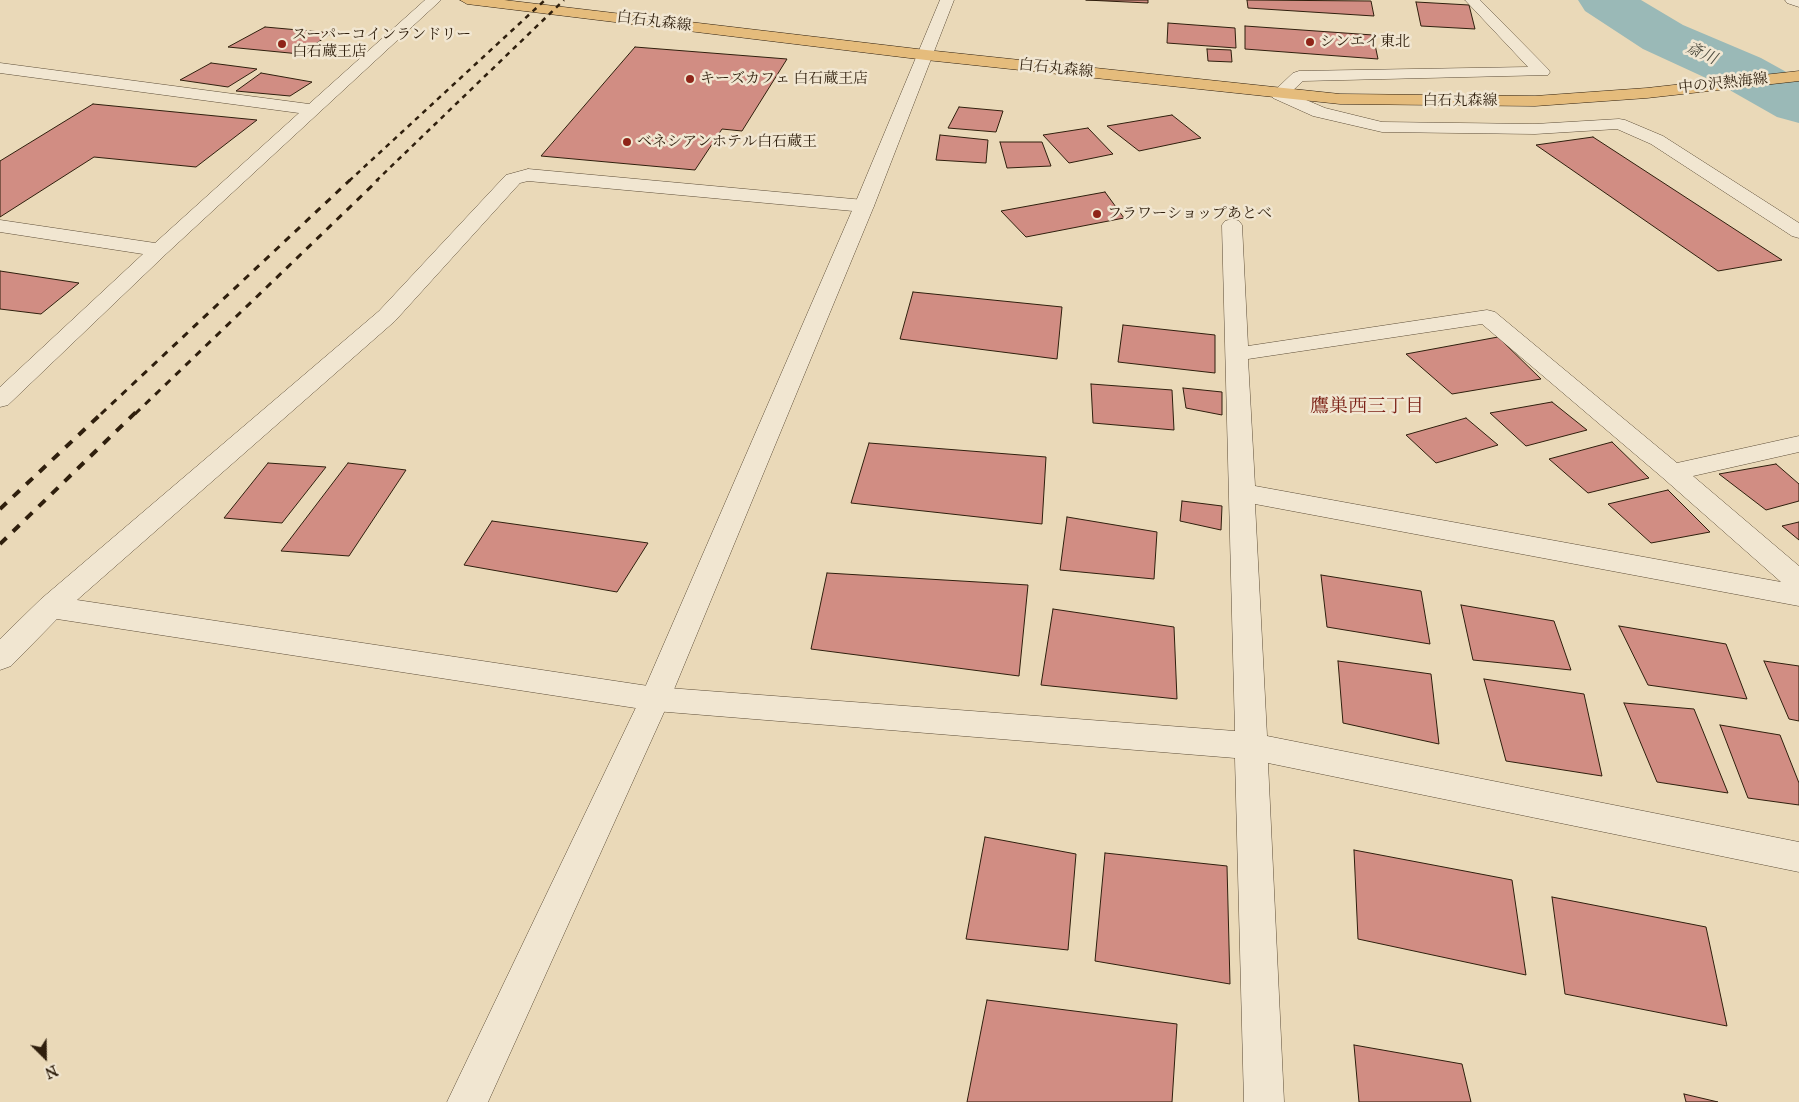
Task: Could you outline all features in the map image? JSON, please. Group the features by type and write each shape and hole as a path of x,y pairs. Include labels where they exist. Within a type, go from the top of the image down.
{"main road":[{"name":"白石丸森線","path":"467,0 926,55 1279,94 1408,101 1535,101 1648,93"},
{"name":"中の沢熱海線","path":"1648,93 1799,76"}],"street":[{"path":"0,400 159,250 434,0"},
{"path":"467,1102 656,700 864,206 947,0"},
{"path":"1472,0 1542,72 1299,76 1279,94 1320,112 1382,127 1535,129 1619,124 1657,140 1799,232"},
{"path":"1792,0 1799,3"},
{"path":"0,68 313,110"},
{"path":"0,658 51,606 387,316 512,179 528,175 864,206"},
{"path":"0,226 159,250"},
{"path":"1232,226 1264,1102"},
{"path":"1238,354 1487,317 1672,472 1799,582"},
{"path":"1672,472 1799,444"},
{"path":"1242,493 1799,596"},
{"path":"51,606 656,700 1251,746 1799,857"}],"building":[{"path":"1086,0 1148,0 1148,3"},
{"path":"1247,0 1371,1 1374,16 1248,8"},
{"path":"1416,2 1469,5 1475,29 1421,26"},
{"path":"1168,23 1235,28 1236,48 1167,43"},
{"name":"シンエイ東北","path":"1245,26 1373,35 1378,59 1245,49"},
{"path":"265,27 332,33 300,54 228,47"},
{"path":"635,47 787,59 742,131 722,129 695,170 541,156"},
{"path":"1207,49 1231,50 1232,62 1208,61"},
{"path":"211,63 257,69 228,87 180,80"},
{"path":"261,73 312,82 290,96 236,91"},
{"path":"93,104 257,120 196,167 94,157 0,217 0,161"},
{"path":"959,107 1003,111 996,132 948,128"},
{"path":"1172,115 1201,138 1139,151 1107,126"},
{"path":"1088,128 1113,154 1069,163 1043,135"},
{"path":"940,135 988,140 986,163 936,160"},
{"path":"1593,137 1782,260 1718,271 1536,145"},
{"path":"1000,142 1042,142 1051,166 1007,168"},
{"path":"1105,192 1124,218 1026,237 1001,211"},
{"path":"0,271 79,283 41,314 0,309"},
{"path":"913,292 1062,307 1057,359 900,339"},
{"path":"1123,325 1215,335 1215,373 1118,362"},
{"path":"1498,337 1541,379 1452,394 1406,354"},
{"path":"1091,384 1172,390 1174,430 1093,423"},
{"path":"1183,388 1222,392 1222,415 1186,408"},
{"path":"1552,402 1587,430 1526,446 1490,413"},
{"path":"1466,418 1498,445 1436,463 1406,435"},
{"path":"1612,442 1649,478 1588,493 1549,459"},
{"path":"869,443 1046,457 1042,524 851,503"},
{"path":"268,463 326,467 282,523 224,518"},
{"path":"348,463 406,470 349,556 281,551"},
{"path":"1776,464 1799,484 1799,501 1766,510 1719,474"},
{"path":"1668,490 1710,532 1651,543 1608,504"},
{"path":"1182,501 1222,506 1221,530 1180,521"},
{"path":"1067,517 1157,532 1154,579 1060,570"},
{"path":"492,521 648,543 617,592 464,565"},
{"path":"1799,522 1799,540 1782,526"},
{"path":"827,573 1028,585 1019,676 811,649"},
{"path":"1321,575 1421,591 1430,644 1327,627"},
{"path":"1461,605 1554,621 1571,670 1473,660"},
{"path":"1053,609 1174,627 1177,699 1041,685"},
{"path":"1619,626 1726,644 1747,699 1648,685"},
{"path":"1338,661 1431,674 1439,744 1343,723"},
{"path":"1764,661 1799,666 1799,721 1789,719"},
{"path":"1484,679 1584,694 1602,776 1506,761"},
{"path":"1624,703 1694,709 1728,793 1657,782"},
{"path":"1720,725 1780,735 1799,783 1799,805 1748,798"},
{"path":"985,837 1076,854 1068,950 966,939"},
{"path":"1354,850 1512,880 1526,975 1358,939"},
{"path":"1105,853 1227,866 1230,984 1095,961"},
{"path":"1552,897 1706,927 1727,1026 1565,994"},
{"path":"987,1000 1177,1024 1172,1102 967,1102"},
{"path":"1354,1045 1462,1064 1471,1102 1359,1102"},
{"path":"1684,1094 1718,1102 1686,1102"}],"waterway":[{"name":"斎川","path":"1604,0 1663,37 1740,71 1799,104"}],"railway":[{"path":"349,181 545,0"},
{"path":"376,181 564,0"},
{"path":"101,414 350,180"},
{"path":"135,414 378,180"},
{"path":"0,509 103,412"},
{"path":"0,544 136,412"}],"place":[{"name":"シンエイ東北","path":"1310,42"},
{"name":"スーパーコインランドリー 白石蔵王店","path":"282,44"},
{"name":"キーズカフェ 白石蔵王店","path":"690,79"},
{"name":"ベネシアンホテル白石蔵王","path":"627,142"},
{"name":"フラワーショップあとべ","path":"1097,214"}],"district":[{"name":"鷹巣西三丁目","path":"1367,407"}]}
